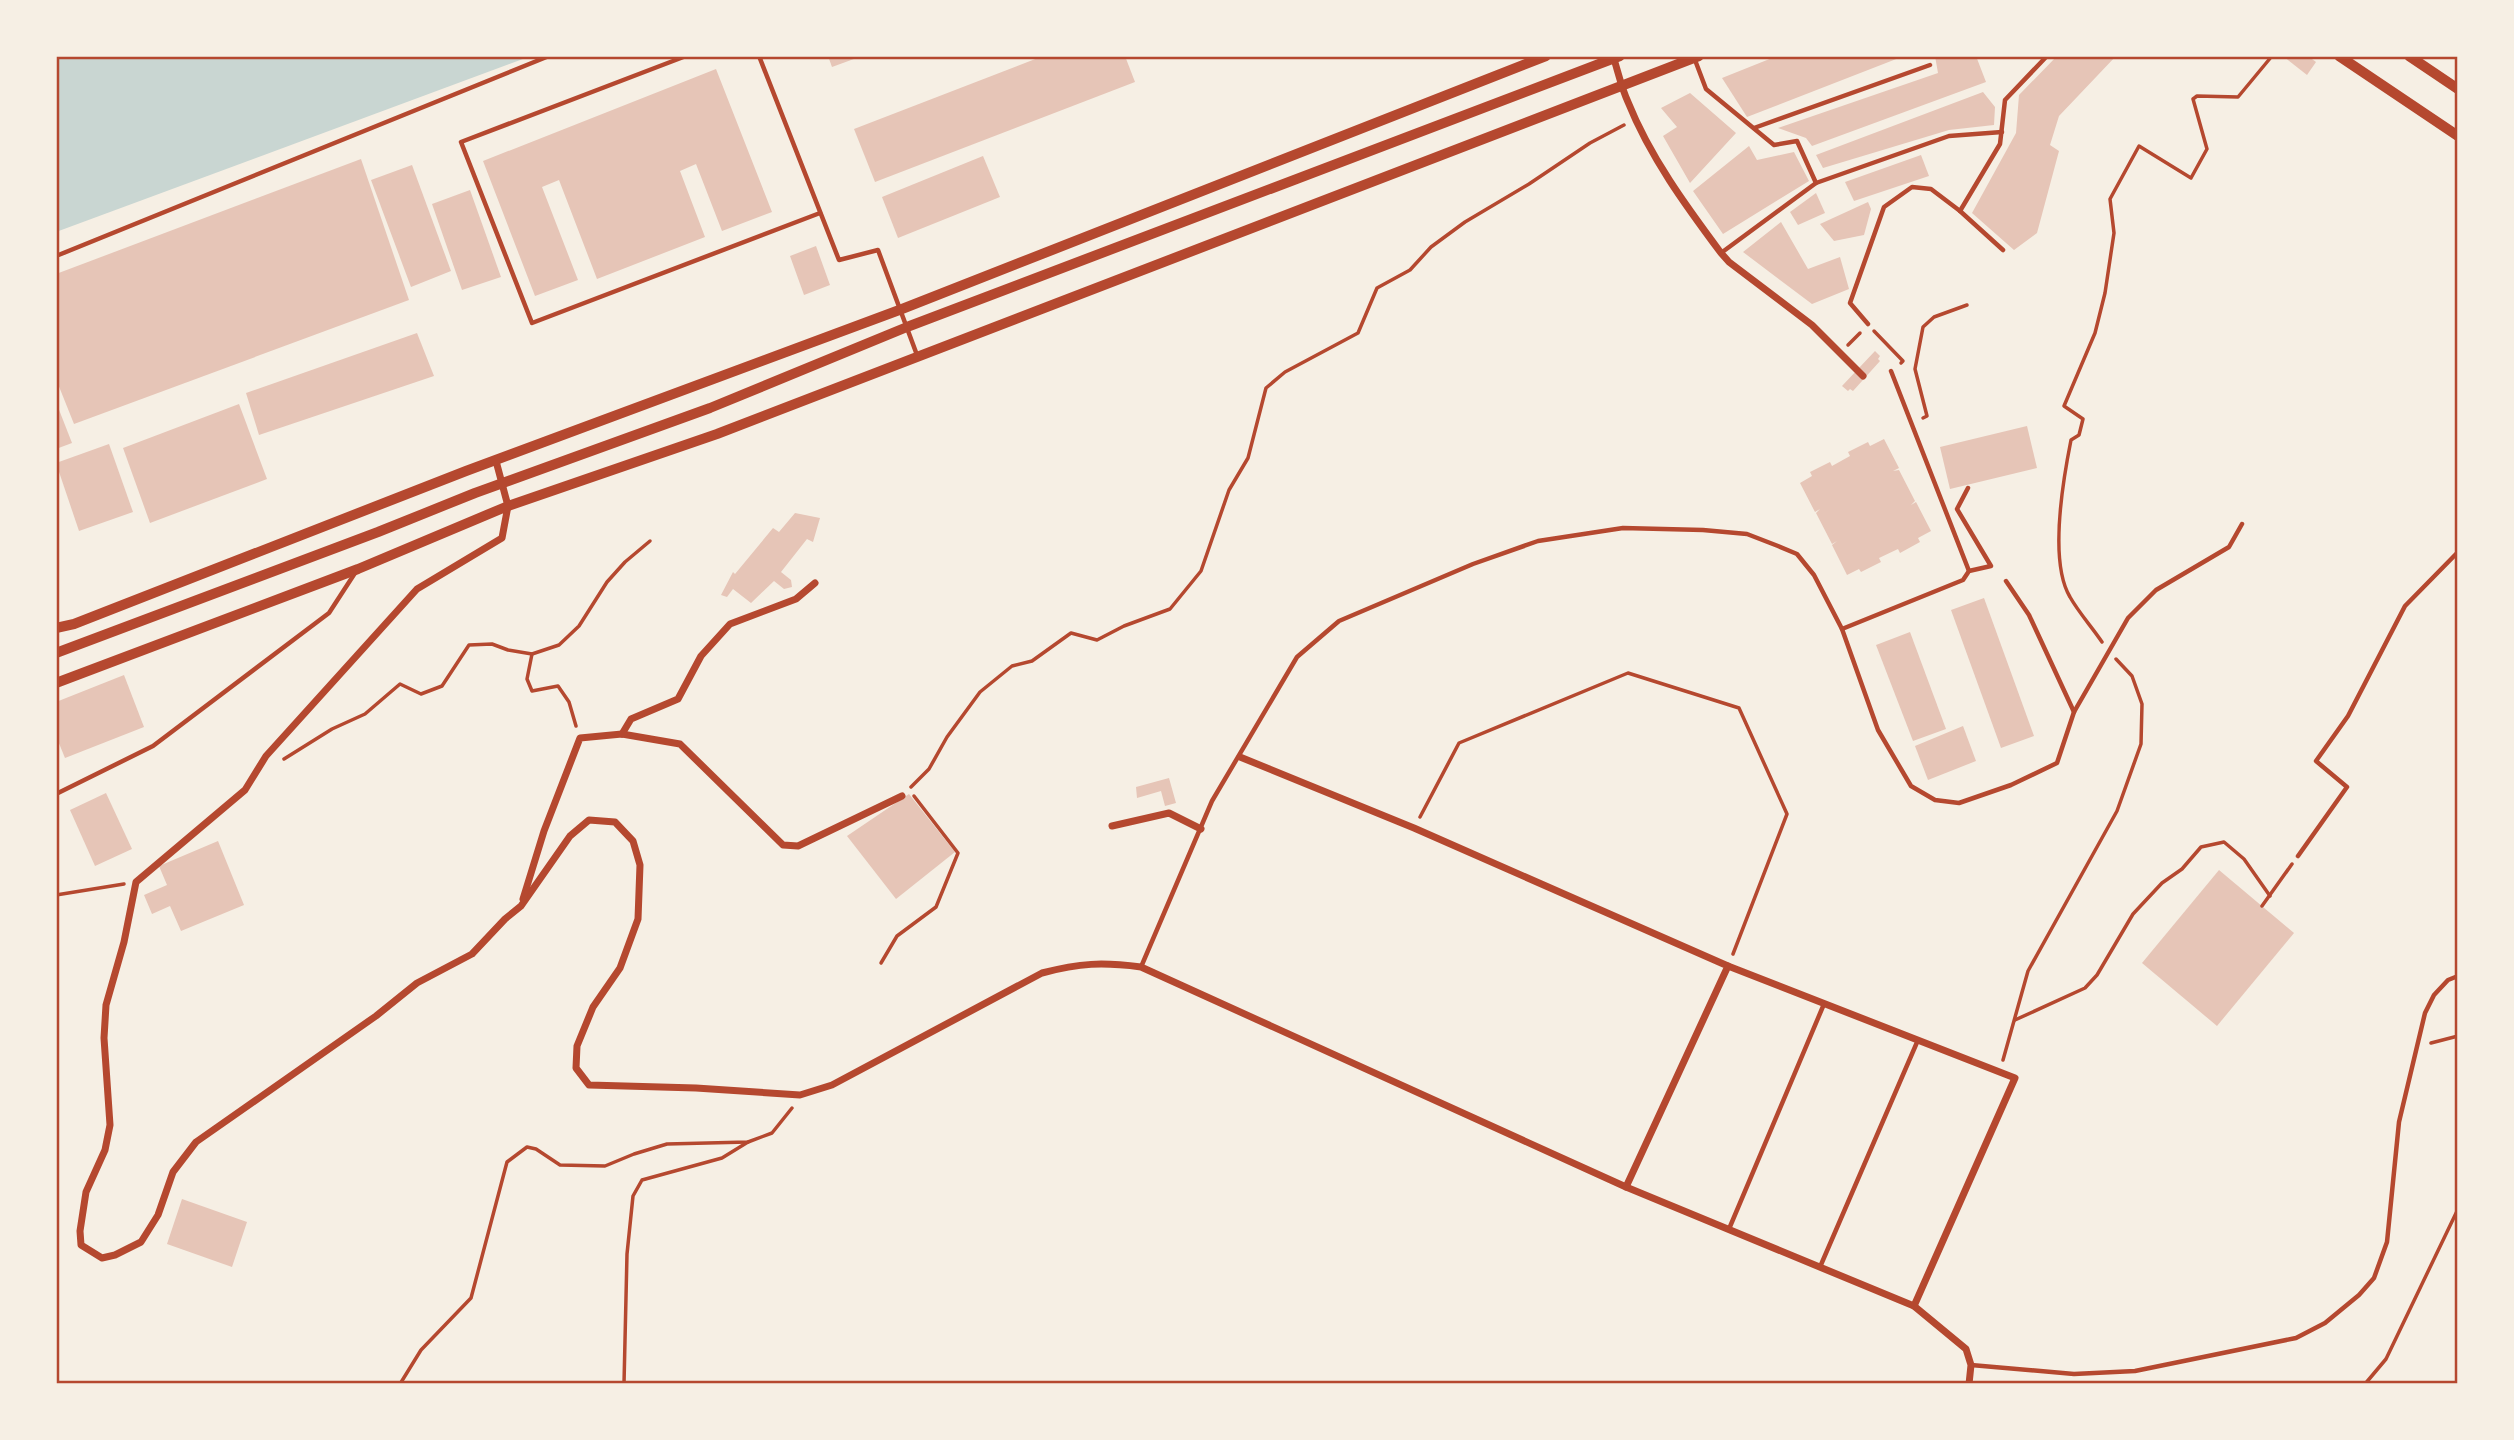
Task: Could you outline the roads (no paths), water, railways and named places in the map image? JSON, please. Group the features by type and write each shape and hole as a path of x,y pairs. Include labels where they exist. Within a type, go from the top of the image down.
{"street":[{"path":"56,628 74,624 466,471 902,309 1546,56"},
{"path":"2339,56 2458,136"},
{"path":"2409,56 2458,89"},
{"path":"56,653 502,483 710,408 907,327 1616,57 1621,86 1635,119 1679,196 1721,253 1812,325 1863,376"},
{"path":"56,683 358,569 508,506 717,433 1695,57"},
{"path":"496,461 508,506 502,538 417,589 266,756 245,790 136,882 124,942 106,1005 104,1038 110,1125 105,1150 86,1192 80,1231 81,1245 102,1258 115,1255 141,1242 158,1215 173,1172 196,1142 376,1016 417,983 472,954 521,906 570,836 589,820 615,821 634,841 639,865 638,919 620,968 593,1007 577,1046 576,1068 589,1085 800,1095 832,1085 1042,973 1072,965 1104,962 1141,967 1626,1187 1914,1306 1966,1349 1971,1365 1969,1384"},
{"path":"622,734 632,719 678,699 701,656 730,624 796,599 815,583"},
{"path":"521,906 544,831 580,738 622,734 680,744 783,845 798,846 902,796"},
{"path":"1240,757 1414,828 1728,966 2015,1078 1914,1306"},
{"path":"1112,826 1169,814 1201,828"},
{"path":"1626,1187 1728,966"}],"lane":[{"path":"56,256 549,56"},
{"path":"686,56 461,142 532,323 820,213"},
{"path":"759,56 839,260 878,250 902,309 917,356"},
{"path":"1960,211 2000,144 2005,100 2048,56"},
{"path":"1695,57 1706,89 1753,128 1774,145 1797,141 1816,183"},
{"path":"1753,128 1930,65"},
{"path":"1721,253 1816,183 1949,136 2002,131"},
{"path":"1868,324 1850,303 1884,207 1912,187 1931,189 2003,250"},
{"path":"1891,371 1969,571"},
{"path":"1842,629 1964,580 1969,571 1991,566 1957,509 1968,488"},
{"path":"1141,967 1212,801 1297,657 1339,621 1474,564 1538,541 1623,528 1747,534 1797,554 1814,575 1842,629 1878,730 1911,786 1935,800 1959,803 2011,785 2057,763 2074,712 2128,618 2157,590 2230,547 2242,524"},
{"path":"2298,856 2347,787 2316,761 2348,716 2405,606 2458,552"},
{"path":"56,794 153,746 329,613 358,569"},
{"path":"2006,581 2029,615 2074,712"},
{"path":"1971,1365 2074,1374 2135,1371 2296,1338 2325,1323 2359,1295 2374,1278 2387,1242 2399,1122 2415,1048 2425,1013 2434,995 2448,979 2458,976"},
{"path":"1729,1230 1825,1004"},
{"path":"1820,1267 1918,1040"}]}
